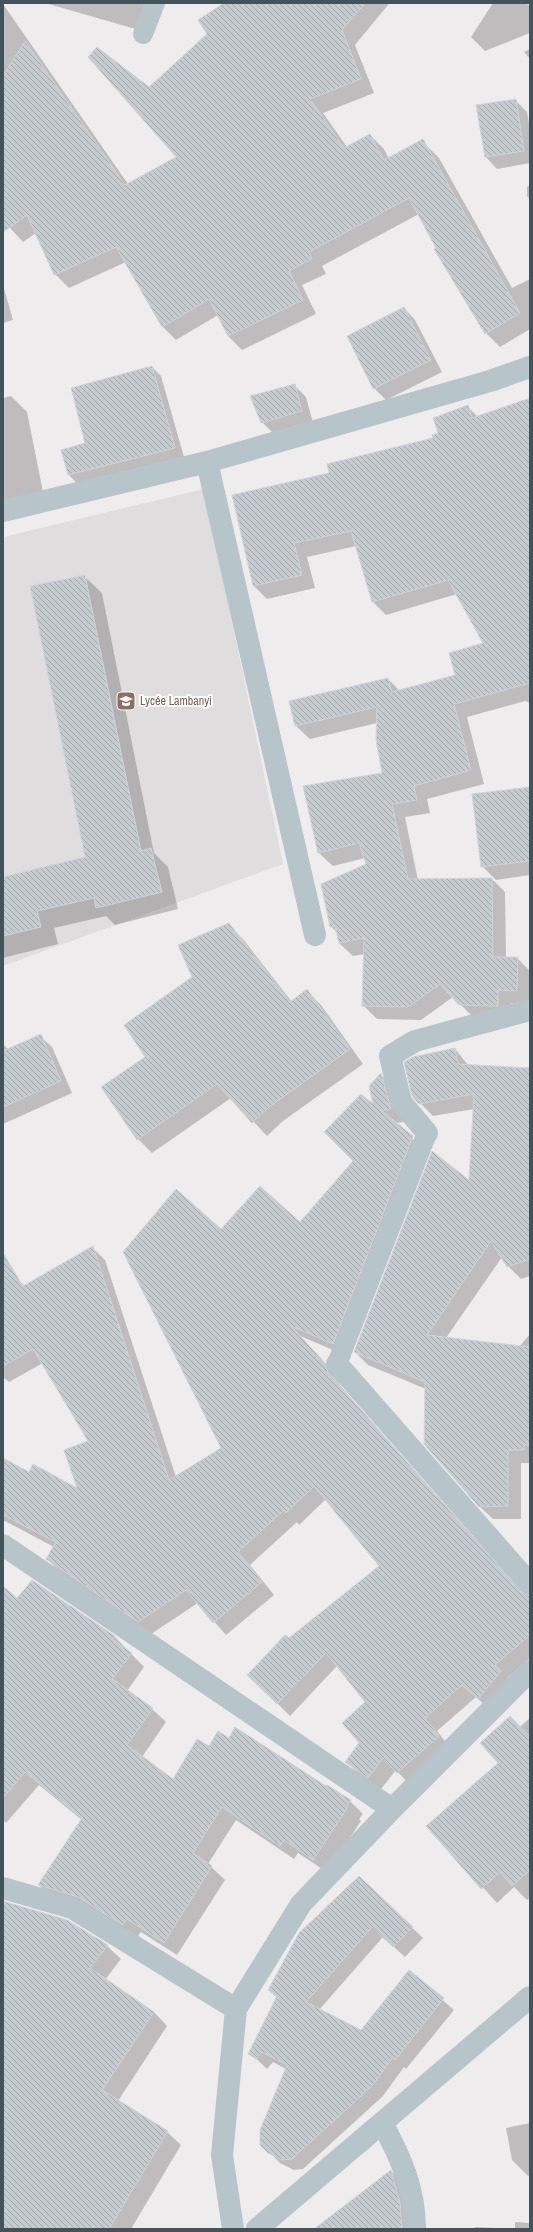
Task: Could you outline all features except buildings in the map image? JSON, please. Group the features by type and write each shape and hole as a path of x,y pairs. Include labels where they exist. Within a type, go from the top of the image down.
{"street":[{"path":"3,511 207,462 490,381 530,367"},
{"path":"207,462 315,934"},
{"path":"427,1133 401,1102 390,1056 415,1041 530,1010"},
{"path":"337,1364 530,1584"},
{"path":"3,1545 392,1809"},
{"path":"233,2229 222,2155 236,2009 301,1904 392,1809 530,1671"},
{"path":"3,1888 72,1908 236,2009"},
{"path":"257,2229 530,1997"},
{"path":"382,2123 401,2157 409,2180 415,2209 415,2229"}],"lane":[{"path":"143,34 155,3"},
{"path":"337,1364 427,1133"}],"shaded area":[{"name":"Lycée Lambanyi","path":"204,489 283,864 3,966 3,537"}],"place":[{"name":"Lycée Lambanyi","path":"126,701"}]}
